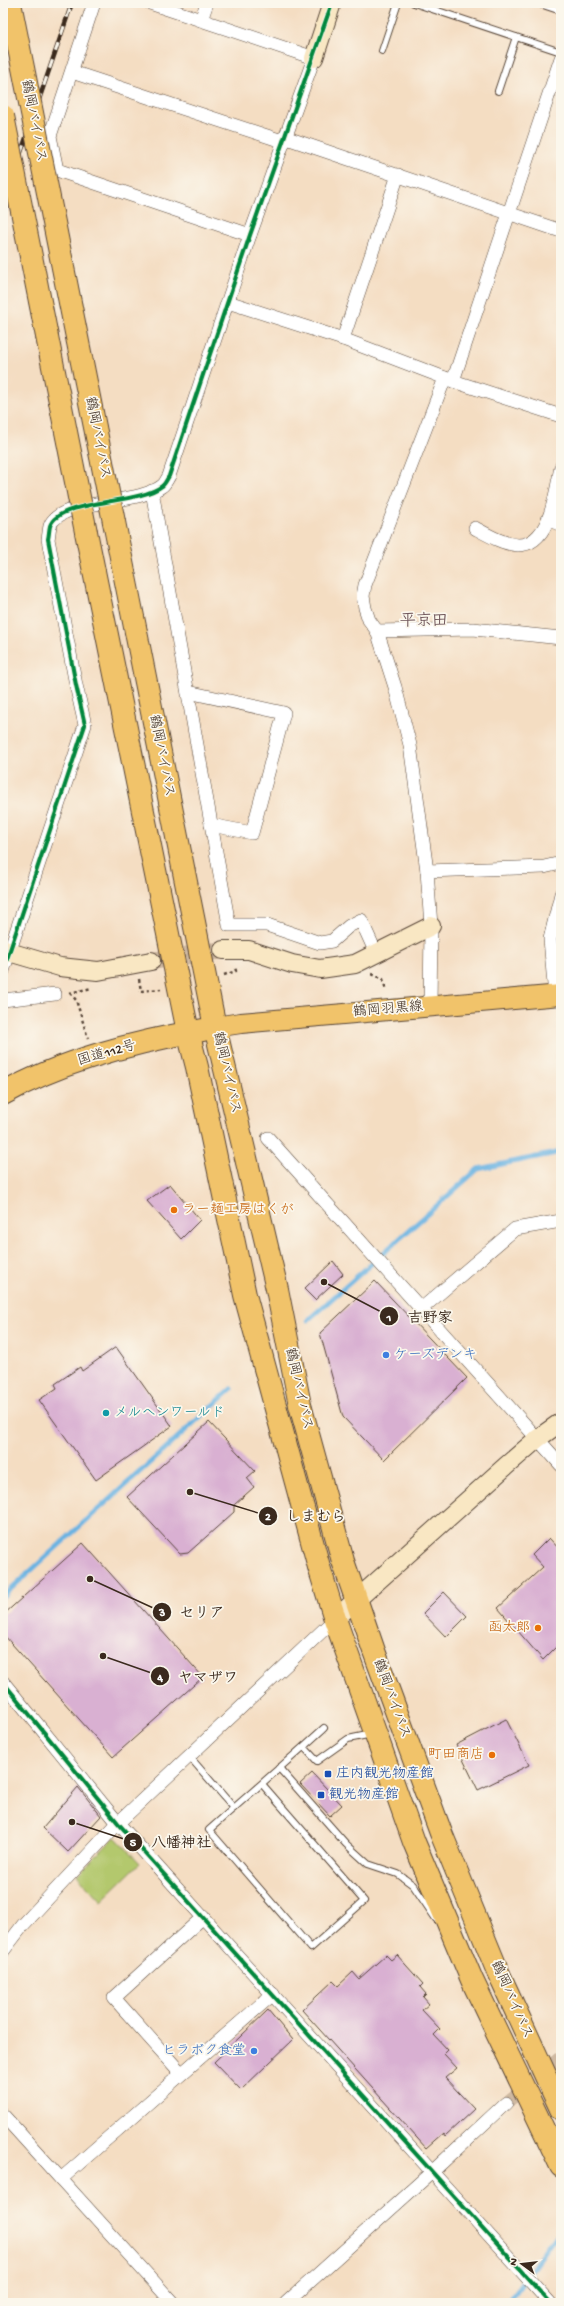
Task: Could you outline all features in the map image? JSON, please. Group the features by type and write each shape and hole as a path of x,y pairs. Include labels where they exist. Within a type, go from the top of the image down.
{"highway":[{"name":"鶴岡バイパス","path":"10,3 215,1027 277,1289 300,1405 356,1600 441,1834 498,1972 561,2109"},
{"name":"鶴岡バイパス","path":"3,116 188,1032 197,1067 245,1294 319,1567 374,1733 414,1842 472,1980 561,2166"},
{"name":"国道112号","path":"3,1094 69,1064 122,1048 215,1027"}],"main road":[{"name":"鶴岡羽黒線","path":"215,1027 241,1023 558,995"}],"street":[{"path":"94,3 50,136 57,170 250,235"},
{"path":"150,3 314,58"},
{"path":"201,20 207,3"},
{"path":"3,971 6,950 85,725 48,539 50,525 59,515 70,510 138,497 162,486 169,476 283,139 314,58 332,3"},
{"path":"430,1007 431,926 427,871 410,744 395,687 377,631 369,620 363,596 365,585 449,379 509,212 561,58"},
{"path":"72,72 398,175 561,231"},
{"path":"344,339 398,175"},
{"path":"228,302 344,339 449,379 561,414"},
{"path":"475,528 504,542 524,544 555,523 561,467"},
{"path":"152,491 229,925 267,924 320,943 332,941 349,926 361,920 376,953"},
{"path":"377,631 473,629 561,638"},
{"path":"188,692 284,713 252,833 211,825"},
{"path":"427,871 544,867 561,863"},
{"path":"558,995 550,939 561,894"},
{"path":"228,956 249,950 292,964 320,969 355,964 431,926"},
{"path":"6,950 60,967 98,971 151,961"},
{"path":"3,1000 55,994"},
{"path":"268,1138 420,1310 561,1465"},
{"path":"420,1310 515,1228 561,1221"},
{"path":"3,1951 23,1925 118,1824 189,1756 335,1618 537,1439 561,1422"},
{"path":"3,1682 118,1824 433,2171 550,2303"},
{"path":"182,2073 114,1998 203,1917"},
{"path":"61,2179 273,1994"},
{"path":"286,2303 433,2171 506,2103"},
{"path":"3,2115 173,2303"}],"lane":[{"path":"382,51 398,3"},
{"path":"414,3 561,52"},
{"path":"537,3 561,11"},
{"path":"498,91 516,37"},
{"path":"262,1784 364,1901 311,1948 209,1830 324,1728"},
{"path":"304,1747 317,1761 348,1739 374,1733"},
{"path":"189,1756 234,1808"},
{"path":"279,1768 346,1844 368,1864 398,1874 413,1885 440,1926"},
{"path":"444,1933 472,1980"}],"path":[{"path":"221,975 236,971 228,956"},
{"path":"139,979 141,991 160,989"},
{"path":"70,993 76,1000 88,1038"}],"green space":[{"path":"115,1837 140,1863 101,1901 77,1875"}],"building":[{"name":"ラー麺工房はくが","path":"170,1184 200,1220 181,1239 147,1201"},
{"path":"333,1261 343,1274 315,1300 304,1289"},
{"name":"ケーズデンキ","path":"375,1281 467,1378 384,1460 343,1417 320,1333"},
{"name":"メルヘンワールド","path":"116,1347 172,1426 96,1480 39,1400 57,1388 55,1384 80,1367 82,1371"},
{"path":"209,1422 255,1471 247,1478 254,1487 234,1505 234,1512 188,1553 180,1554 127,1497"},
{"name":"函太郎","path":"549,1538 561,1551 561,1642 543,1660 498,1608 543,1567 532,1555"},
{"path":"83,1543 203,1677 113,1757 3,1634 3,1615"},
{"path":"444,1592 467,1616 446,1637 423,1613"},
{"name":"町田商店","path":"506,1719 529,1765 478,1790 456,1745"},
{"name":"観光物産館","path":"312,1773 342,1805 330,1816 300,1784"},
{"path":"78,1787 101,1816 68,1852 43,1828"},
{"path":"386,1955 391,1960 397,1955 423,1984 420,1987 426,1994 423,1997 429,2004 422,2010 440,2029 434,2035 448,2050 444,2054 457,2068 445,2078 474,2109 445,2136 443,2133 426,2148 302,2010 333,1981 338,1986 353,1972 359,1979"},
{"name":"ヒラボク食堂","path":"268,2010 293,2040 241,2090 214,2062"}],"waterway":[{"path":"308,1320 478,1169 561,1152"},
{"path":"3,1596 231,1389"},
{"path":"508,2303 561,2228"}],"tunnel":[{"path":"151,961 223,950"},
{"path":"506,2103 561,2057"}],"railway":[{"path":"3,205 72,3"}],"cycle path":[{"path":"3,971 85,725 48,539 50,526 56,517 68,511 83,506 151,492 163,485 169,476 250,235 332,3"},
{"path":"3,1682 118,1823 550,2303"}],"place":[{"name":"ラー麺工房はくが","path":"174,1210"},
{"name":"吉野家","path":"324,1282"},
{"name":"ケーズデンキ","path":"386,1355"},
{"name":"メルヘンワールド","path":"106,1413"},
{"name":"しまむら","path":"190,1492"},
{"name":"セリア","path":"90,1579"},
{"name":"函太郎","path":"538,1628"},
{"name":"ヤマザワ","path":"103,1656"},
{"name":"町田商店","path":"492,1755"},
{"name":"庄内観光物産館","path":"328,1774"},
{"name":"観光物産館","path":"321,1795"},
{"name":"八幡神社","path":"72,1822"},
{"name":"ヒラボク食堂","path":"254,2051"}],"district":[{"name":"平京田","path":"424,622"}]}
